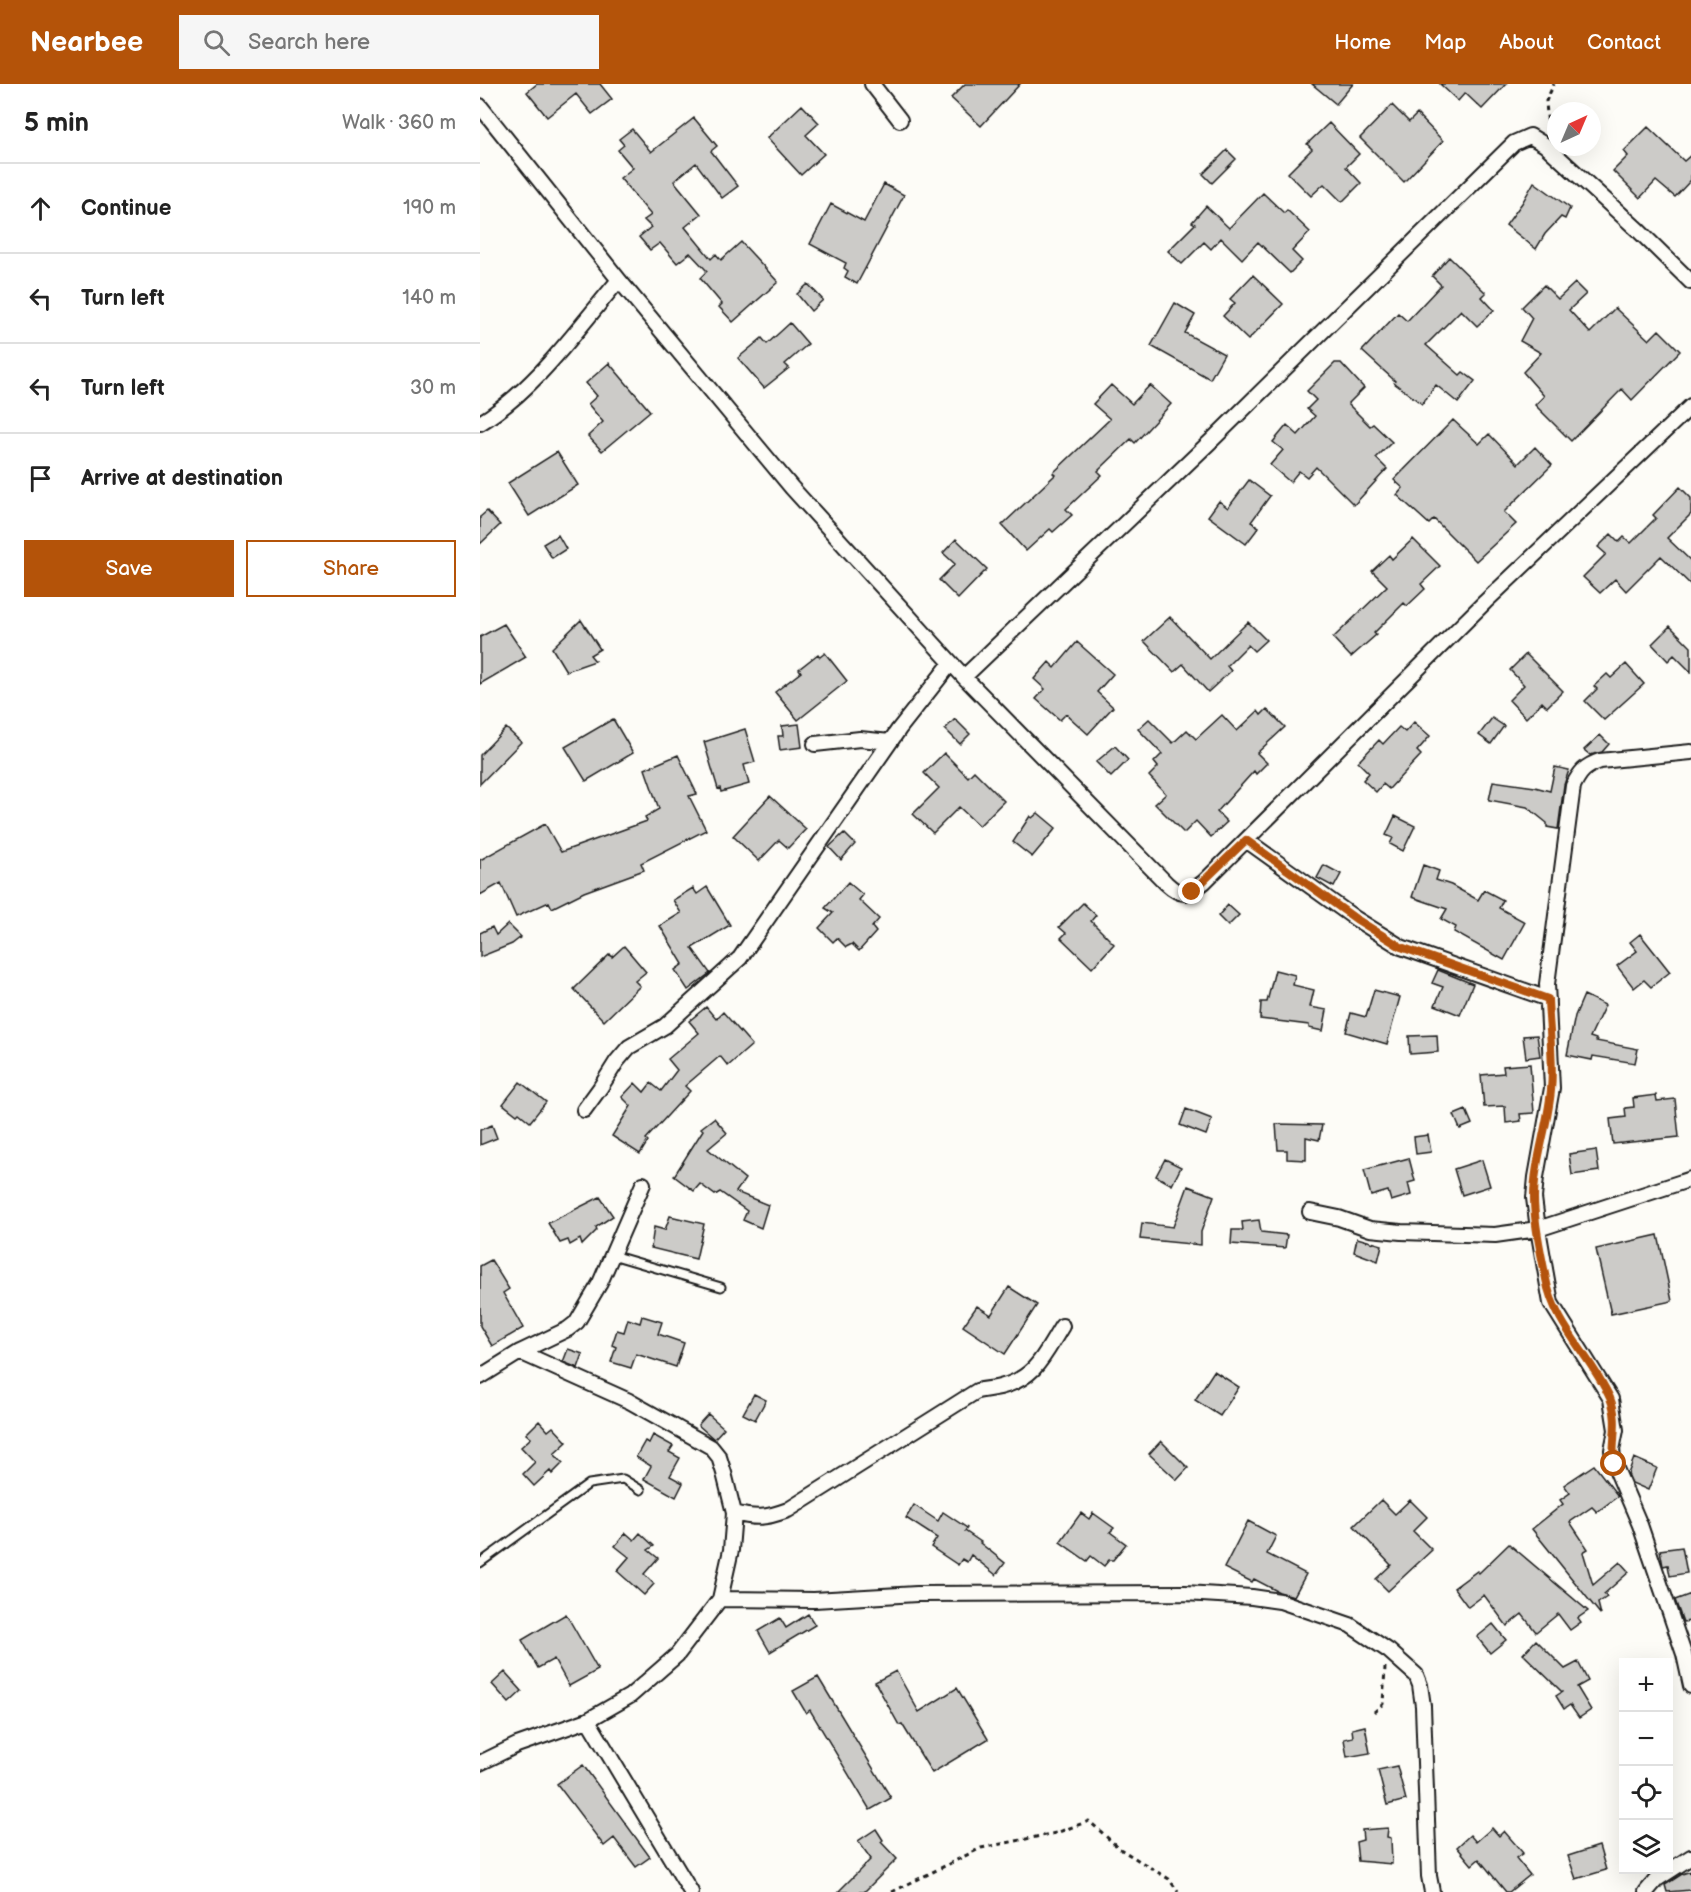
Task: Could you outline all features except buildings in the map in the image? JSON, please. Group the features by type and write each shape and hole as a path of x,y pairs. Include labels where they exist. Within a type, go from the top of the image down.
{"street":[{"path":"872,84 900,120"},
{"path":"480,106 792,488 964,677 1175,891 1182,894 1192,892 1485,603 1691,406"},
{"path":"964,677 1211,441 1514,143 1530,136 1547,148"},
{"path":"1557,156 1691,282"},
{"path":"480,423 500,411 530,384 620,280"},
{"path":"584,1110 629,1047 665,1026 740,958 890,742 951,663"},
{"path":"815,744 860,739 890,742"},
{"path":"1691,752 1600,761 1587,765 1578,774 1573,786 1547,984 1552,1088 1534,1198 1551,1303 1611,1400 1616,1430 1612,1450 1614,1464 1640,1525 1684,1654 1691,1686"},
{"path":"1246,840 1347,913 1401,947 1548,999"},
{"path":"1310,1212 1339,1218 1370,1229 1495,1235 1538,1229 1691,1179"},
{"path":"480,1377 577,1322 600,1284 644,1184"},
{"path":"734,1513 750,1517 768,1517 788,1510 977,1391 998,1388 1023,1378 1036,1368 1062,1326"},
{"path":"480,1763 517,1745 588,1720 630,1696 677,1655 720,1599 730,1550 734,1513 719,1457 711,1447 629,1401 520,1353"},
{"path":"720,1599 814,1600 917,1594 1235,1594 1280,1601 1340,1620 1383,1647 1409,1668 1416,1675 1420,1685 1423,1706 1429,1876 1432,1892"},
{"path":"588,1720 691,1892"},
{"path":"1646,1892 1657,1879 1691,1857"}],"lane":[{"path":"612,1256 721,1287"},
{"path":"480,1563 589,1484 623,1479 641,1490"}],"path":[{"path":"1547,121 1546,101 1554,84"},
{"path":"1374,1712 1383,1704 1386,1674 1383,1647"},
{"path":"892,1892 981,1848 1056,1833 1089,1821 1120,1849 1169,1879 1178,1892"}],"route":[{"path":"1192,892 1246,840 1356,919 1401,947 1548,999 1552,1088 1536,1177 1534,1198 1536,1219 1551,1303 1611,1400 1616,1430 1612,1450 1614,1464"}]}
